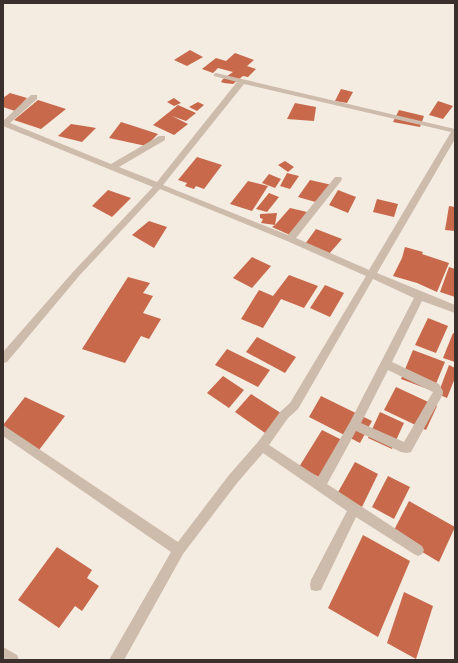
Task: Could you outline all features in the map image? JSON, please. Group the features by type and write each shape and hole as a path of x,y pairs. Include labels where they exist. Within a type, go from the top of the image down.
{"street":[{"path":"116,660 179,550 233,479 262,446 284,415 294,406 455,132 216,75"},
{"path":"3,359 76,274 157,187 242,80"},
{"path":"34,97 3,124 290,239 420,296 455,309"},
{"path":"112,167 162,138"},
{"path":"290,239 338,179"},
{"path":"320,485 354,425 420,296"},
{"path":"354,425 401,447 407,448 438,394 435,387 386,364"},
{"path":"3,430 179,550"},
{"path":"262,446 354,509 418,550"},
{"path":"316,585 354,509"},
{"path":"3,654 12,660"}],"building":[{"path":"190,50 203,57 187,66 174,60"},
{"path":"235,53 254,60 247,66 256,69 248,77 243,76 233,84 224,83 221,82 223,79 233,72 218,68 213,73 202,69 216,58 226,61"},
{"path":"341,89 353,92 347,103 335,101"},
{"path":"10,93 27,98 15,111 3,107 3,98"},
{"path":"174,98 181,103 174,106 167,102"},
{"path":"38,100 66,109 41,129 14,120"},
{"path":"438,101 453,106 443,119 429,115"},
{"path":"198,102 204,105 197,111 189,107"},
{"path":"295,103 316,107 314,121 287,119"},
{"path":"178,105 196,113 186,121 172,116 188,124 174,135 153,125"},
{"path":"399,110 424,116 420,127 393,122"},
{"path":"121,122 158,134 146,146 109,138"},
{"path":"71,124 96,128 82,142 58,136"},
{"path":"197,157 222,165 204,189 196,186 194,189 185,186 187,183 178,180"},
{"path":"285,161 294,167 288,172 278,165"},
{"path":"287,173 299,176 290,189 280,186"},
{"path":"269,174 281,179 275,188 262,183"},
{"path":"310,180 332,185 319,203 298,197"},
{"path":"248,181 268,186 252,211 230,204"},
{"path":"108,190 131,198 112,217 92,206"},
{"path":"338,190 356,197 348,213 329,205"},
{"path":"269,193 279,197 267,212 256,209"},
{"path":"377,199 398,204 394,217 373,212"},
{"path":"449,206 455,207 455,231 445,230"},
{"path":"290,208 307,212 290,235 272,227"},
{"path":"277,213 275,225 261,223 263,219 260,218 260,214"},
{"path":"149,221 167,227 154,248 132,235"},
{"path":"316,229 342,239 329,254 305,244"},
{"path":"405,247 423,252 422,254 449,263 437,292 417,283 393,276 402,258"},
{"path":"252,257 271,266 252,288 233,278"},
{"path":"449,267 455,269 455,297 440,292"},
{"path":"289,275 318,286 304,308 281,299 263,328 241,319 259,290 273,296"},
{"path":"128,277 150,283 143,293 153,296 143,313 161,319 149,339 141,336 125,363 82,349"},
{"path":"325,285 344,293 330,317 310,308"},
{"path":"428,318 448,326 436,353 415,345"},
{"path":"453,333 455,334 455,362 443,358"},
{"path":"257,337 296,357 285,373 246,352"},
{"path":"227,349 270,370 258,387 215,365"},
{"path":"413,350 445,362 433,391 401,379"},
{"path":"449,365 455,368 455,378 447,398 438,394"},
{"path":"223,376 244,390 229,408 207,393"},
{"path":"396,387 437,406 426,430 384,410"},
{"path":"251,394 284,415 268,435 235,412"},
{"path":"321,396 372,421 360,443 309,417"},
{"path":"25,397 65,416 39,450 3,432 3,425"},
{"path":"380,412 404,423 392,449 368,438"},
{"path":"322,430 342,440 321,478 299,467"},
{"path":"355,462 378,474 362,507 337,494"},
{"path":"388,476 410,487 394,519 372,507"},
{"path":"409,501 455,527 439,562 392,534"},
{"path":"363,535 410,561 378,637 328,608"},
{"path":"57,547 92,570 87,578 99,586 82,611 75,606 59,628 18,600"},
{"path":"404,592 433,606 416,659 387,643"}]}
